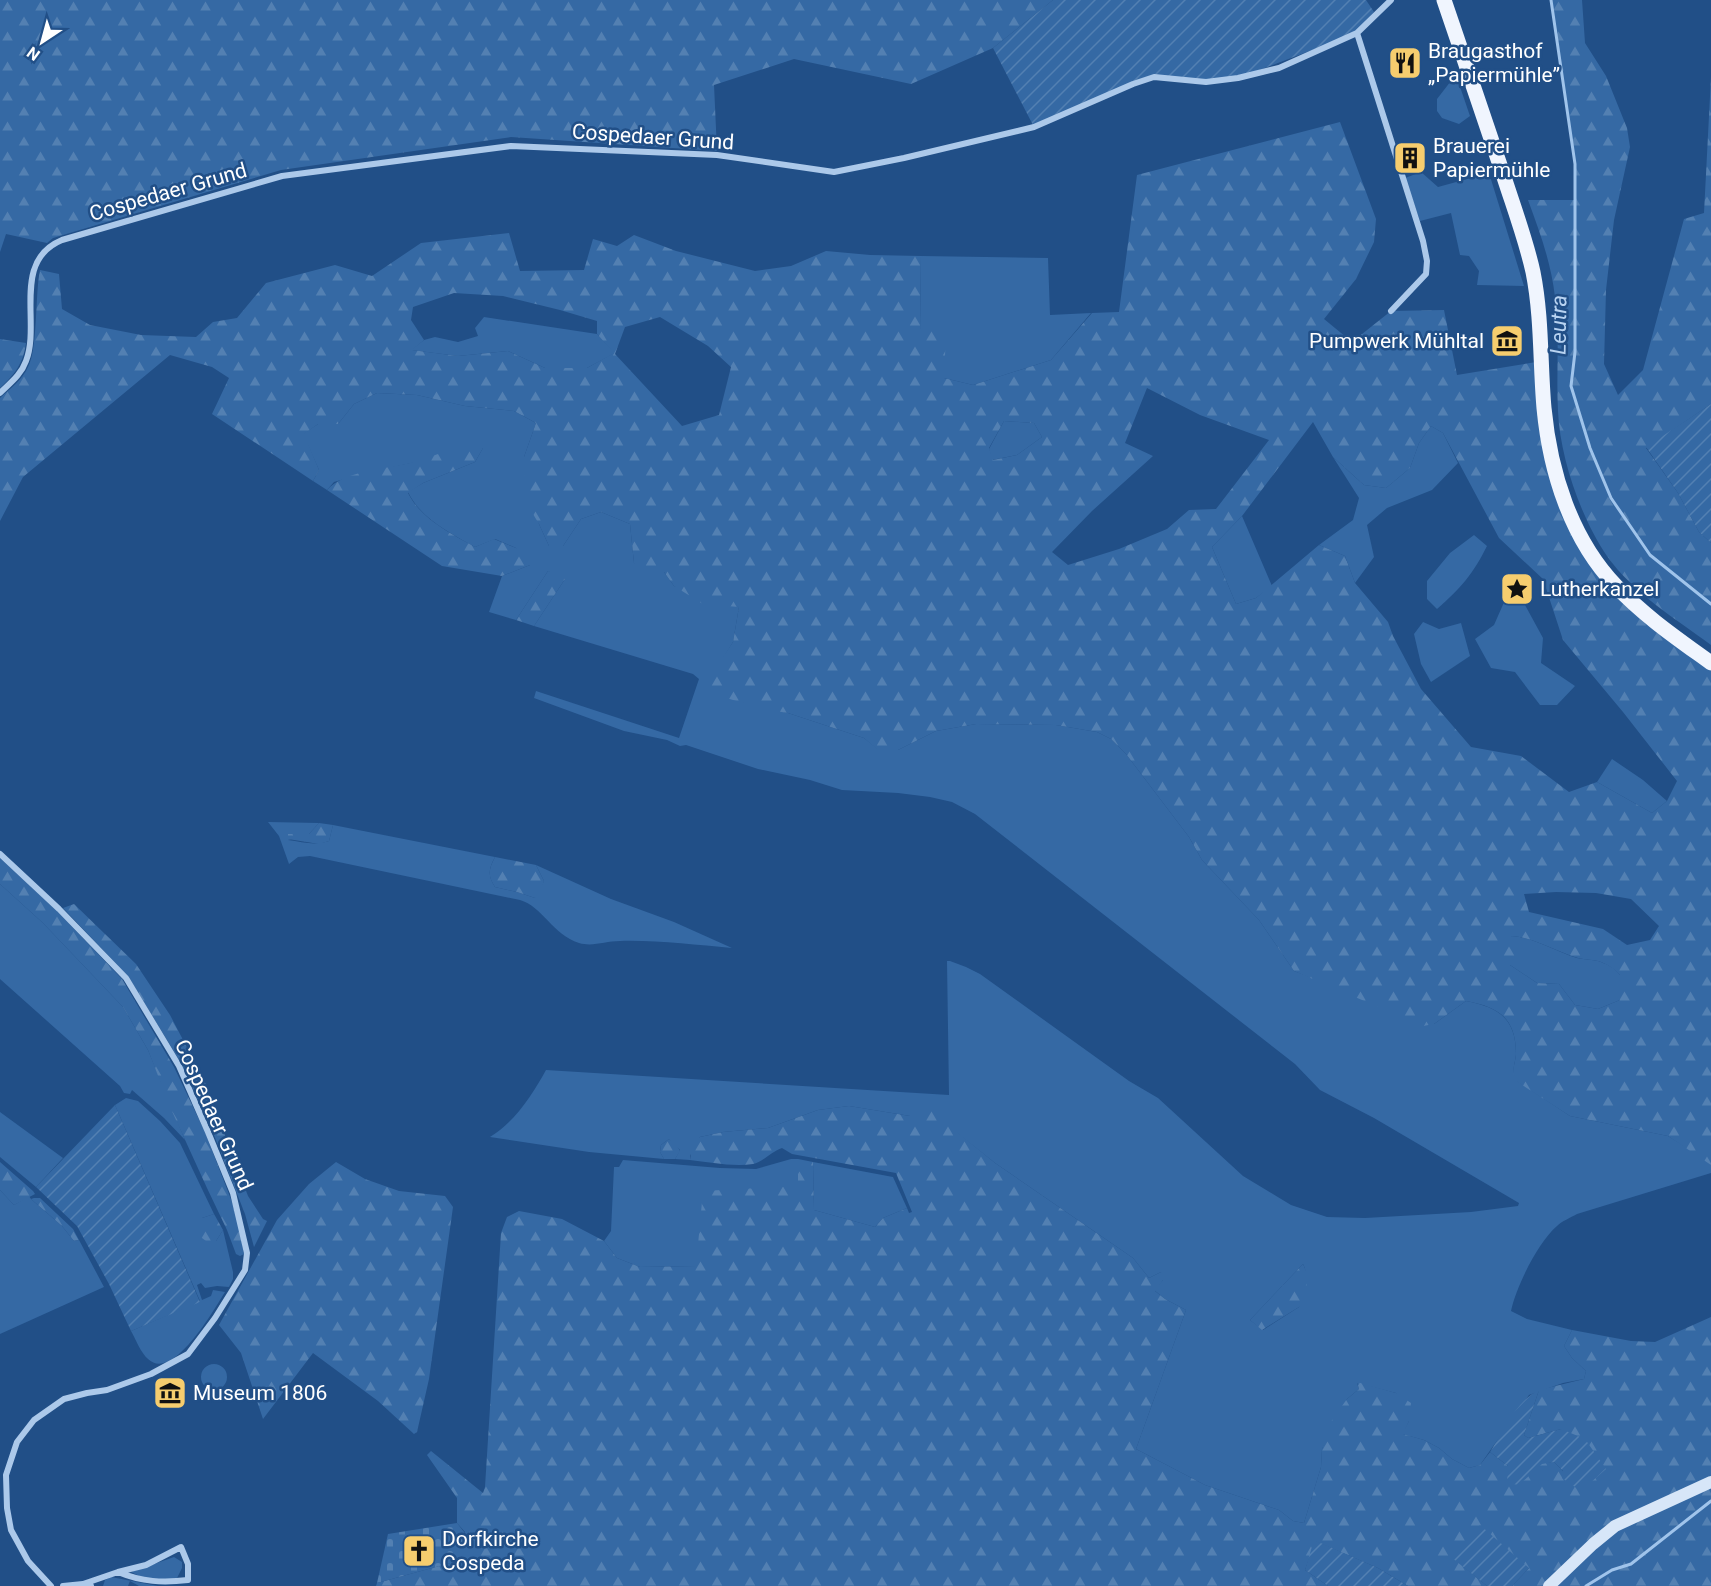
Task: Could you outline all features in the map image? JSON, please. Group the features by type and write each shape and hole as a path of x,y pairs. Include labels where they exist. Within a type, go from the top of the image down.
{"main road":[{"path":"1444,0 1529,258 1539,317 1549,444 1569,511 1583,542 1598,565 1624,594 1641,610 1711,663"}],"street":[{"name":"Cospedaer Grund","path":"0,393 18,376 27,358 33,273 40,257 53,244 282,176 511,146 717,155 834,172 1034,127 1133,84 1154,78 1206,82 1238,78 1279,68 1357,33 1391,0"},
{"path":"1357,33 1423,241 1427,261 1426,274 1391,311"},
{"name":"Cospedaer Grund","path":"0,854 59,909 126,978 178,1066 233,1193 246,1253 245,1270 215,1318 188,1354 140,1378 107,1390 64,1399 52,1406 34,1420 22,1434 6,1475"},
{"path":"0,1481 6,1475"},
{"path":"6,1475 3,1508 11,1530 20,1549 36,1571 51,1586"},
{"path":"1549,1586 1615,1526 1711,1482"},
{"path":"63,1586 83,1584 118,1572 146,1565 181,1547 188,1564 188,1580 162,1583 134,1578 118,1572"},
{"path":"83,1584 91,1586"}],"green space":[{"path":"0,0 1053,0 993,48 911,84 794,59 714,85 717,151 511,137 281,170 53,238 47,243 6,234 0,252"},
{"path":"1053,0 1366,0 1374,12 1357,33 1238,78 1206,82 1154,78 1034,127 993,48"},
{"path":"1551,0 1582,0 1585,43 1606,76 1627,128 1630,147 1614,220 1606,290 1604,364 1618,395 1643,370 1684,219 1704,213 1711,77 1711,404 1646,448 1678,493 1699,532 1711,543 1711,645 1642,594 1607,556 1581,506 1563,448 1558,411 1557,326 1553,284 1528,200 1576,200 1575,161"},
{"path":"1454,77 1457,78 1470,116 1459,124 1442,118 1437,111 1437,99"},
{"path":"1340,122 1376,219 1374,242 1356,279 1324,319 1352,342 1391,311 1444,310 1457,375 1536,362 1555,488 1638,616 1711,671 1711,1165 1668,1136 1570,1116 1516,1081 1513,1031 1509,1023 1496,1011 1466,1001 1434,1024 1423,1026 1294,971 1259,920 1202,860 1189,837 1126,754 1111,739 1097,732 1056,725 976,724 936,731 898,750 878,750 864,738 788,713 715,695 705,684 733,642 739,607 703,604 674,586 664,572 645,575 634,563 630,524 601,512 581,519 563,546 549,546 524,499 524,457 536,423 514,411 465,406 417,395 377,393 354,404 338,424 318,424 304,434 319,470 313,481 212,414 229,378 212,367 170,355 23,477 0,521 0,398 23,376 31,359 40,270 59,274 62,309 90,325 141,335 196,337 213,322 237,318 266,283 335,265 372,276 421,243 509,233 520,271 584,270 593,239 617,246 634,235 676,251 755,271 791,266 826,251 921,256 920,329 946,333 944,378 973,385 1051,360 1092,313 1119,312 1137,175","holes":["454,293 503,296 597,321 597,334 614,353 587,368 545,368 508,351 458,356 412,350 424,340 411,320 413,307","660,317 708,346 731,367 719,415 682,426 615,354 625,327","1147,388 1200,415 1269,440 1216,509 1189,510 1167,529 1119,549 1068,565 1052,552 1092,511 1153,456 1125,443","1004,421 1034,423 1042,437 1017,455 993,460 989,448","1313,422 1333,457 1364,485 1386,488 1410,468 1419,443 1431,426 1443,433 1499,538 1543,579 1563,640 1677,781 1667,801 1652,813 1597,782 1569,792 1521,756 1471,747 1421,689 1388,622 1355,583 1345,556 1319,545 1256,598 1236,604 1212,547 1242,516","1596,893 1631,899 1659,926 1650,940 1627,945 1603,929 1529,912 1524,894","1510,936 1536,942 1578,958 1595,960 1611,967 1620,975 1620,1000 1598,1009 1575,1005 1559,984 1537,983 1510,965 1520,952"]},
{"path":"1421,172 1438,187 1489,173 1524,286 1477,285 1479,271 1469,256 1460,255 1451,213 1420,221 1405,178"},
{"path":"921,256 1048,258 1050,315 1091,313 1051,360 973,385 944,378 920,330"},
{"path":"484,317 597,334 615,353 587,368 545,368 508,351 458,356 411,350 424,340 435,337 458,342 478,336 475,328"},
{"path":"0,339 26,343 18,368 0,388"},
{"path":"377,393 417,395 465,406 514,411 536,423 524,457 539,524 549,546 563,546 581,519 601,512 630,524 634,563 664,572 674,586 739,607 733,642 722,660 743,702 788,713 864,738 879,750 898,750 936,731 976,724 1056,725 1097,732 1111,739 1126,754 1189,837 1202,860 1259,920 1294,971 1434,1024 1466,1001 1496,1011 1509,1023 1513,1031 1516,1054 1514,1070 1517,1081 1570,1116 1668,1136 1708,1161 1711,1165 1711,1173 1577,1214 1559,1224 1535,1254 1511,1311 1527,1319 1572,1330 1564,1346 1572,1358 1586,1371 1584,1379 1563,1383 1529,1395 1480,1465 1469,1468 1424,1440 1402,1434 1409,1421 1396,1393 1357,1383 1359,1389 1347,1399 1322,1449 1321,1467 1304,1523 1293,1521 1279,1510 1205,1485 1136,1449 1186,1310 1165,1299 1154,1290 1163,1280 1161,1272 1149,1278 1133,1258 995,1163 956,1132 910,1116 849,1106 818,1110 768,1128 723,1132 700,1137 690,1160 675,1159 680,1150 669,1139 661,1145 660,1152 664,1159 589,1152 490,1137 515,1116 546,1070 949,1095 947,961 950,961 980,974 1129,1081 1158,1098 1243,1176 1291,1205 1327,1217 1365,1218 1471,1212 1518,1206 1519,1203 1374,1118 1320,1090 1295,1064 975,814 952,802 898,793 842,790 810,780 758,769 686,745 680,746 667,740 624,731 534,698 536,691 679,738 699,679 693,674 534,626 565,579 548,571 516,620 489,612 502,576 530,565 516,548 495,539 475,547 456,536 428,518 408,492 423,483 475,462 483,448 369,472 334,482 327,490 313,481 319,470 303,434 318,424 338,424 354,404","holes":["1303,1264 1305,1285 1299,1307 1263,1330 1250,1320"]},
{"path":"1711,404 1711,543 1699,532 1678,493 1646,447"},
{"path":"1004,421 1034,423 1042,437 1017,455 992,460 989,449"},
{"path":"1431,426 1443,433 1458,463 1432,490 1387,508 1367,525 1374,557 1355,583 1345,556 1319,545 1353,520 1359,498 1333,457 1364,485 1386,488 1410,468 1419,443"},
{"path":"472,442 483,448 475,462 423,483 408,493 428,518 475,547 494,539 543,555 530,565 502,576 442,566 327,490 343,479 354,475 410,463"},
{"path":"1242,516 1272,586 1256,598 1236,604 1212,547"},
{"path":"1474,535 1487,546 1466,580 1437,609 1427,599 1427,581 1450,553"},
{"path":"548,571 558,573 565,579 534,626 516,620"},
{"path":"1505,600 1525,605 1543,638 1541,663 1575,686 1557,705 1540,705 1515,672 1491,668 1475,639 1494,625"},
{"path":"1423,622 1439,629 1461,623 1470,656 1431,682 1421,664 1414,634"},
{"path":"1612,759 1643,780 1667,801 1652,813 1597,782"},
{"path":"268,822 319,823 309,834 288,840 304,843 329,841 333,825 495,857 490,872 495,887 535,898 544,881 536,865 611,899 674,922 732,948 648,941 579,943 562,934 535,908 520,900 310,856 298,857 289,864 279,836"},
{"path":"319,823 333,825 329,841 319,844 288,839 288,834 309,834"},
{"path":"495,857 536,865 544,881 538,897 495,887 490,872"},
{"path":"0,858 57,911 122,979 174,1067 205,1132 237,1215 244,1254 240,1256 236,1254 171,1109 148,1050 123,1007 43,923 0,884"},
{"path":"0,884 43,923 123,1007 148,1050 185,1140 132,1090 130,1094 124,1093 120,1086 0,979"},
{"path":"74,904 136,964 170,1015 204,1080 248,1196 263,1219 267,1221 254,1247 245,1214 212,1130 181,1063 128,976 63,908"},
{"path":"1510,936 1527,939 1577,958 1598,961 1616,970 1620,975 1620,1000 1598,1009 1575,1005 1559,984 1537,983 1510,965"},
{"path":"126,1098 138,1101 180,1143 214,1214 202,1218 216,1241 223,1230 233,1272 233,1279 229,1287 205,1288 201,1283 197,1285 202,1300 211,1296 213,1290 225,1292 203,1327 181,1353 169,1361 158,1364 145,1356 131,1331 200,1301 115,1105"},
{"path":"115,1105 200,1302 131,1331 109,1284 77,1226 36,1187"},
{"path":"849,1106 910,1116 922,1106 958,1106 957,1132 995,1163 1133,1258 1149,1278 1161,1272 1164,1274 1163,1280 1155,1291 1186,1310 1136,1449 1205,1485 1279,1510 1293,1521 1304,1523 1321,1467 1322,1449 1332,1420 1347,1399 1359,1389 1357,1382 1396,1393 1411,1403 1409,1421 1403,1434 1424,1440 1469,1468 1480,1465 1490,1452 1508,1466 1554,1462 1581,1490 1561,1429 1528,1438 1524,1435 1539,1390 1584,1379 1586,1371 1572,1358 1564,1346 1572,1330 1631,1341 1655,1342 1711,1317 1711,1586 1512,1586 1529,1568 1452,1557 1487,1586 1408,1586 1378,1568 1315,1541 1305,1570 1328,1586 376,1586 377,1583 465,1559 465,1532 457,1523 457,1498 427,1455 431,1451 483,1493 501,1233 507,1217 519,1211 562,1219 604,1241 617,1258 640,1267 696,1266 703,1191 798,1186 798,1159 813,1162 814,1210 875,1227 883,1218 907,1208 909,1213 912,1212 896,1173 792,1154 782,1148 753,1164 729,1165 690,1160 692,1146 700,1137 723,1132 768,1128 818,1110"},
{"path":"0,1112 63,1158 36,1187 0,1157"},
{"path":"669,1139 680,1151 675,1159 664,1159 660,1152 661,1145"},
{"path":"798,1159 798,1186 696,1266 640,1267 617,1258 604,1241 611,1231 614,1167 619,1167 623,1160 756,1169"},
{"path":"0,1162 35,1194 14,1205 0,1190"},
{"path":"336,1162 365,1179 399,1191 445,1196 453,1207 429,1379 417,1432 414,1434 378,1401 313,1353 263,1419 241,1353 219,1325 277,1220 309,1184"},
{"path":"813,1162 893,1177 907,1208 883,1218 875,1227 814,1210"},
{"path":"0,1190 14,1205 29,1196 62,1226 74,1241 79,1240 104,1287 0,1334"},
{"path":"40,1198 73,1229 79,1240 74,1241 62,1226 31,1199"},
{"path":"214,1214 223,1230 216,1241 206,1241 198,1235 197,1224 202,1218"},
{"path":"1303,1264 1306,1271 1307,1297 1299,1307 1262,1330 1250,1320"},
{"path":"214,1364 223,1368 227,1377 223,1386 214,1390 205,1386 201,1377 205,1368"},
{"path":"1539,1390 1524,1435 1528,1438 1561,1429 1585,1439 1606,1469 1581,1491 1562,1478 1563,1471 1554,1462 1542,1464 1519,1485 1507,1483 1508,1466 1490,1452 1517,1409"},
{"path":"457,1523 472,1542 465,1559 377,1583 388,1534"},
{"path":"1480,1525 1529,1568 1512,1586 1487,1586 1451,1557"},
{"path":"1314,1540 1378,1568 1408,1586 1328,1586 1305,1570"},
{"path":"174,1557 182,1562 177,1578 153,1579 131,1572"},
{"path":"111,1577 158,1586 139,1586 130,1581 128,1586 103,1586 105,1580"}],"waterway":[{"name":"Leutra","path":"1551,0 1575,164 1575,352 1571,386 1590,448 1611,498 1650,555 1711,604"},
{"path":"1586,1586 1612,1570 1631,1564 1711,1501"}],"place":[{"name":"Braugasthof „Papiermühle”","path":"1405,63"},
{"name":"Brauerei Papiermühle","path":"1410,158"},
{"name":"Pumpwerk Mühltal","path":"1507,341"},
{"name":"Lutherkanzel","path":"1517,589"},
{"name":"Museum 1806","path":"170,1393"},
{"name":"Dorfkirche Cospeda","path":"419,1551"}]}
